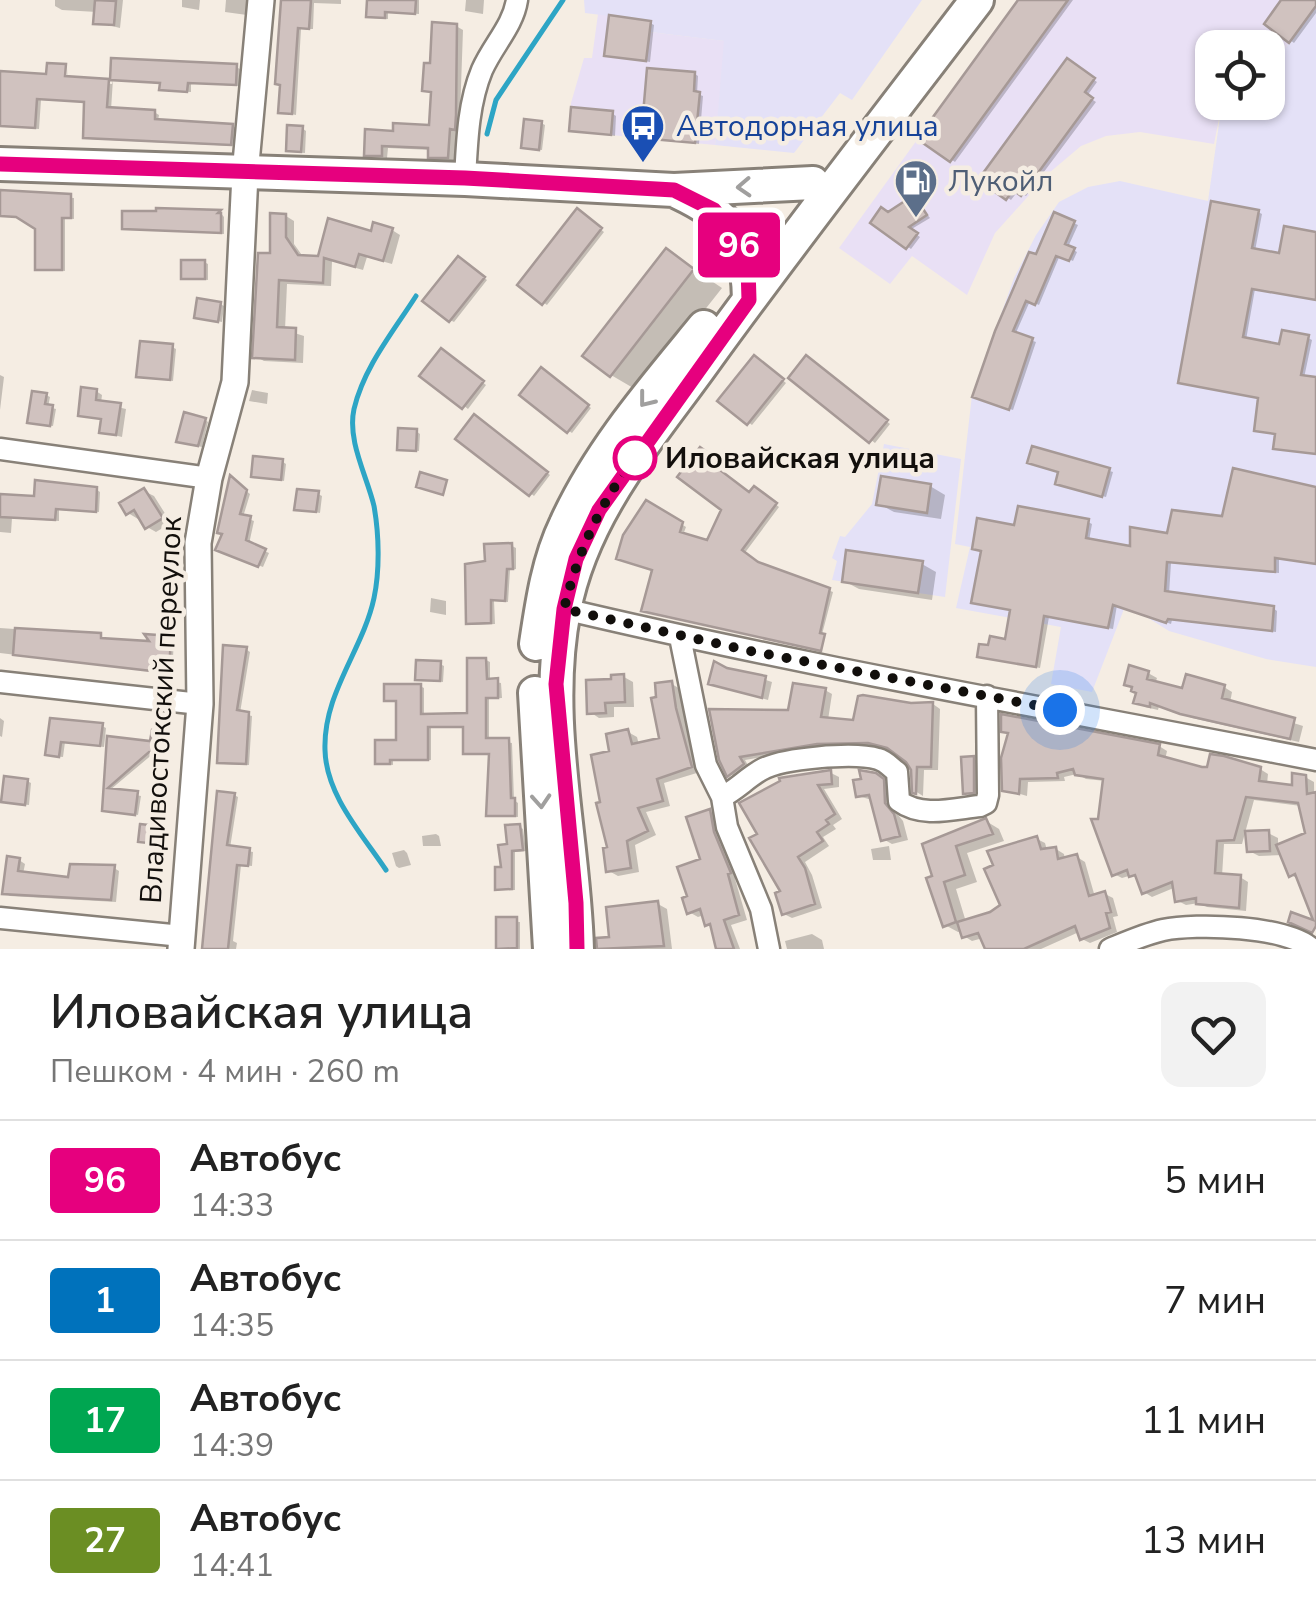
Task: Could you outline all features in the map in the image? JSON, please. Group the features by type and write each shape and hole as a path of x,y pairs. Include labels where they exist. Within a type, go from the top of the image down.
{"main road":[{"path":"550,949 536,646 542,602 565,525 605,456 951,0"},
{"path":"577,949 556,684 564,609 576,559 599,510 749,300 977,0"},
{"path":"0,164 465,178 674,190 813,184"},
{"path":"674,190 714,210 734,234 748,267 749,300"}],"street":[{"name":"Владивостокский переулок","path":"182,943 200,704 198,543 235,382 245,174 261,0"},
{"path":"465,178 468,124 480,74 514,17 517,0"},
{"path":"0,449 210,478"},
{"path":"564,609 680,636 1316,760"},
{"path":"680,636 706,765 722,798 727,827 760,909 769,949"},
{"path":"0,682 200,704"},
{"path":"722,798 758,772 781,762 866,756 883,760 896,772 898,802 910,810 934,812 980,806 986,803 988,795 987,696"},
{"path":"0,918 182,943"},
{"path":"1110,949 1165,930 1204,927 1283,934 1305,942 1312,949"}],"shaded area":[{"path":"584,0 922,0 852,100 840,93 794,153 715,145 724,41 650,32 650,21 585,13"},
{"path":"1018,0 1316,0 1316,6 1285,49 1285,30 1195,30 1195,120 1219,120 1214,144 1140,132 1106,136 1081,146 1049,173 995,233 967,295 912,256 890,284 839,248"},
{"path":"1316,6 1316,667 1266,659 1169,631 1124,609 1092,692 1051,684 1061,627 956,608 970,547 955,544 972,395 1014,278 1059,202 1088,187 1120,181 1208,201 1220,120 1285,120 1285,49"},
{"path":"598,14 651,21 650,32 725,41 715,145 569,131 571,103 584,58 592,58"},
{"path":"884,444 961,459 945,597 832,580 837,561 832,558 840,536 845,537 872,504"}],"building":[{"path":"95,0 116,1 114,25 93,24"},
{"path":"281,0 311,0 309,29 298,28 292,114 278,113 280,85 275,84"},
{"path":"367,0 416,0 415,14 385,12 385,18 366,17"},
{"path":"1018,0 1068,0 950,162 917,139"},
{"path":"1281,0 1316,0 1316,6 1289,43 1285,30 1272,30 1264,24"},
{"path":"609,15 651,21 646,61 604,56"},
{"path":"432,22 457,24 455,130 450,129 448,158 428,158 428,148 382,146 382,156 364,156 365,129 393,131 393,123 429,125 431,92 422,91 424,63 430,63"},
{"path":"111,58 237,64 236,85 188,83 187,92 159,90 160,83 110,80"},
{"path":"1067,58 1095,78 1085,92 1093,98 1021,196 1013,190 1006,200 978,180"},
{"path":"47,63 66,64 65,76 109,79 107,107 155,110 155,119 233,124 231,145 83,138 84,102 37,99 35,128 0,126 0,71 46,74"},
{"path":"647,68 695,72 694,91 700,92 695,143 641,138"},
{"path":"571,107 613,111 611,135 569,131"},
{"path":"524,119 542,121 539,150 521,148"},
{"path":"287,125 303,126 301,152 286,151"},
{"path":"0,190 71,194 71,218 62,218 62,270 35,270 35,229 16,217 0,216"},
{"path":"914,195 927,215 909,227 918,233 906,249 870,223 881,207 888,212"},
{"path":"1211,201 1259,210 1252,248 1279,253 1284,226 1316,232 1316,300 1252,289 1243,337 1279,344 1282,330 1309,335 1301,375 1316,377 1316,454 1273,449 1275,434 1254,431 1258,398 1178,383"},
{"path":"577,208 602,228 542,305 517,285"},
{"path":"221,210 221,233 122,229 122,211"},
{"path":"1054,212 1075,221 1065,244 1075,248 1069,261 1056,256 1035,305 1026,301 1013,331 1033,338 1009,410 972,397 1029,252 1036,254"},
{"path":"270,213 286,214 286,237 298,255 318,256 328,218 371,231 373,222 393,228 383,261 359,254 355,267 324,258 323,283 279,280 277,327 296,328 295,360 252,358 258,253 270,253"},
{"path":"666,248 694,269 610,377 582,356"},
{"path":"458,256 485,277 449,322 422,301"},
{"path":"181,260 205,260 205,279 181,279"},
{"path":"197,298 221,302 218,322 194,318"},
{"path":"140,341 173,344 170,380 136,377"},
{"path":"441,348 484,381 462,409 419,376"},
{"path":"754,355 784,379 747,425 717,401"},
{"path":"806,355 888,420 869,443 788,378"},
{"path":"541,367 589,405 567,433 519,395"},
{"path":"81,387 97,389 96,400 121,403 116,435 99,433 101,419 78,416"},
{"path":"32,391 47,393 45,404 53,405 50,426 27,423"},
{"path":"184,412 206,418 198,446 176,442"},
{"path":"474,414 548,472 529,496 455,439"},
{"path":"398,428 417,429 416,451 397,450"},
{"path":"1032,446 1110,468 1102,497 1055,484 1058,472 1027,463"},
{"path":"700,447 724,464 720,470 749,492 754,486 777,503 742,550 758,562 830,588 820,633 825,634 821,651 641,611 652,570 616,559 623,535 646,500 683,522 680,532 707,540 721,510 677,477"},
{"path":"253,456 283,459 281,480 251,477"},
{"path":"1233,468 1316,487 1316,564 1275,558 1275,572 1167,562 1165,591 1274,606 1272,631 1168,619 1166,623 1113,605 1108,628 1044,616 1036,667 977,657 979,644 988,645 990,636 1005,639 1010,610 971,603 981,551 972,549 977,518 1014,525 1018,506 1089,519 1086,538 1130,546 1130,527 1167,533 1172,510 1222,516"},
{"path":"420,472 447,480 443,495 416,487"},
{"path":"230,475 247,490 240,514 251,516 246,540 266,549 258,567 215,550 222,534 217,533"},
{"path":"881,476 931,484 927,513 876,505"},
{"path":"35,480 97,487 96,512 56,509 55,520 0,517 0,494 34,496"},
{"path":"144,488 163,518 145,529 134,510 126,515 119,503"},
{"path":"297,489 319,491 316,512 294,510"},
{"path":"512,543 513,569 507,569 505,601 491,600 491,623 466,624 465,564 485,561 484,544"},
{"path":"846,550 923,561 918,593 842,582"},
{"path":"15,628 101,633 101,638 149,641 144,634 171,636 169,673 13,655"},
{"path":"223,645 247,647 237,710 249,712 246,764 217,763"},
{"path":"467,658 486,658 487,679 498,678 498,698 486,698 486,738 509,738 515,816 486,816 489,754 463,754 463,727 428,727 428,760 375,764 375,740 396,740 396,701 384,701 384,684 421,684 421,714 467,713"},
{"path":"416,660 441,661 440,681 415,680"},
{"path":"714,661 727,668 766,676 762,698 708,684"},
{"path":"1129,665 1149,671 1147,679 1182,688 1186,674 1225,685 1222,698 1295,718 1290,739 1180,714 1150,703 1150,707 1133,703 1136,693 1124,685"},
{"path":"624,674 625,702 605,703 606,713 587,714 586,680"},
{"path":"672,681 692,767 657,779 663,801 638,808 648,831 627,841 631,868 606,872 603,848 607,847 596,803 600,802 591,755 609,751 606,734 628,729 632,744 659,738 651,698 656,697 655,683"},
{"path":"793,683 826,688 821,717 853,720 858,696 863,695 911,703 933,702 931,767 917,767 916,794 912,793 911,770 906,762 887,748 868,743 817,744 740,757 744,764 727,777 719,760 709,709 788,710"},
{"path":"1001,714 1160,744 1158,755 1202,767 1207,767 1210,754 1224,756 1261,767 1259,781 1292,785 1292,773 1306,775 1307,794 1316,792 1316,926 1312,933 1288,922 1291,912 1313,920 1295,874 1289,877 1276,845 1305,833 1298,803 1246,797 1234,840 1217,841 1215,873 1241,875 1239,908 1196,904 1196,898 1175,902 1172,882 1142,894 1135,875 1129,877 1127,870 1112,876 1091,819 1098,819 1103,779 1075,775 1073,769 1057,773 1058,778 1020,779 1019,794 1002,791 1001,758 1008,733 1001,732"},
{"path":"50,718 103,723 100,746 61,742 59,757 45,755"},
{"path":"152,730 165,732 164,754 149,752 108,788 138,791 135,815 102,811 107,736 150,741"},
{"path":"974,756 974,793 963,794 961,757"},
{"path":"831,770 832,784 818,785 835,814 817,832 823,841 798,857 815,904 782,915 775,893 780,891 749,838 757,834 739,803 780,781 779,778"},
{"path":"859,770 884,779 885,803 894,814 900,836 881,841 869,795 856,797 853,780 861,779"},
{"path":"4,776 28,779 25,805 1,802"},
{"path":"217,791 235,793 227,845 250,848 248,866 237,865 228,949 202,949"},
{"path":"710,809 714,832 731,873 728,874 739,915 724,920 734,949 716,949 710,924 705,926 700,909 687,914 682,898 687,896 677,867 700,859 686,817"},
{"path":"986,818 993,834 956,846 965,875 944,882 956,922 943,927 926,878 932,876 922,844"},
{"path":"140,824 159,826 157,844 138,842"},
{"path":"520,824 523,850 512,851 512,889 495,890 495,867 501,867 498,845 507,844 505,825"},
{"path":"1269,830 1270,851 1247,852 1245,831"},
{"path":"1037,836 1041,849 1056,847 1058,859 1077,854 1089,896 1105,891 1111,912 1106,913 1110,928 1080,940 1075,926 1024,949 985,949 978,933 962,938 957,922 1000,905 984,869 993,865 987,851"},
{"path":"7,856 20,858 18,871 68,877 70,864 115,865 111,900 2,894"},
{"path":"658,901 664,946 597,949 596,938 609,937 606,907"},
{"path":"496,917 517,917 517,948 496,949"}],"waterway":[{"path":"487,134 496,100 563,0"},
{"path":"386,870 338,798 327,767 326,729 337,691 369,617 377,576 376,517 355,446 354,409 372,364 416,296"}],"bus line":[{"name":"96","path":"0,164 465,178 674,190 714,210 734,234 748,267 749,300 599,510 576,559 564,609 556,684 577,949"}],"place":[{"name":"Автодорная улица","path":"643,164"},
{"name":"Лукойл","path":"916,219"},
{"name":"Иловайская улица","path":"635,458"}],"route":[{"path":"635,458 599,510 576,559 564,609 750,651 1060,710"}]}
